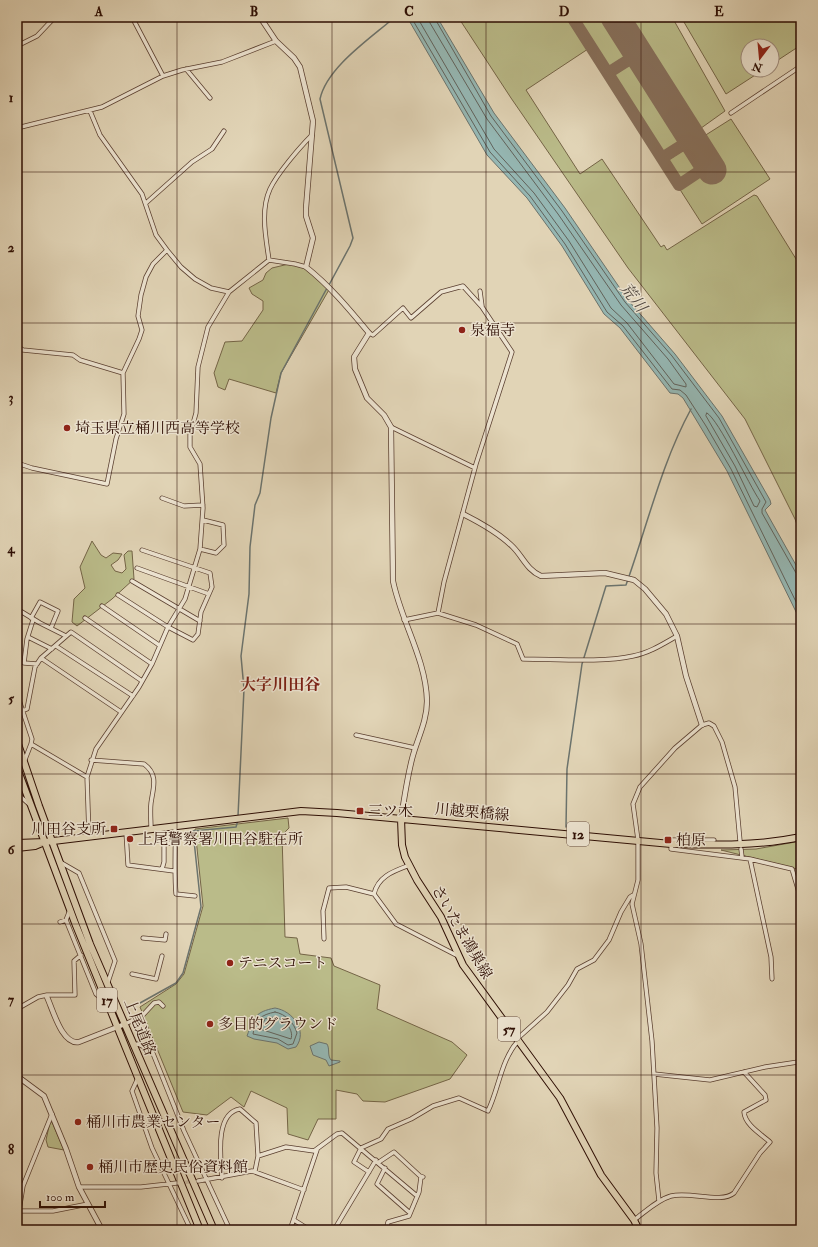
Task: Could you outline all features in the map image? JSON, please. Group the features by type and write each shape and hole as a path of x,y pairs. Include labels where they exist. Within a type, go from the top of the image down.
{"main road":[{"name":"上尾道路","path":"17,741 90,944 108,982 133,1044 214,1230"},
{"name":"上尾道路","path":"17,768 70,910 200,1230"},
{"name":"川越栗橋線","path":"17,844 311,811 671,844 755,844 801,837"},
{"name":"さいたま鴻巣線","path":"401,819 402,845 410,865 441,917 458,956 469,975 563,1102 601,1175 634,1220 639,1230"},
{"name":"川越栗橋線","path":"17,848 35,846 45,842"}],"street":[{"path":"17,46 37,36 55,17"},
{"path":"132,17 163,76"},
{"path":"260,17 276,41 294,58 300,67 314,121 306,216 313,238 306,267"},
{"path":"17,116 19,127 90,111 118,100 163,76 222,62 276,41"},
{"path":"731,113 801,66"},
{"path":"186,70 210,98"},
{"path":"90,111 100,135 146,203 156,235 167,250 181,266 196,279 211,288 229,292"},
{"path":"146,203 192,162 212,149 224,131"},
{"path":"270,260 265,229 267,201 270,189 301,147 312,135"},
{"path":"17,463 32,468 107,484 116,439 124,414 123,373 140,339 142,330 138,316 146,277 153,264 167,250"},
{"path":"89,836 87,777 91,760 96,749 152,664 168,627 179,611 189,587 200,549 203,505 200,464 190,447 190,435 196,413 198,367 208,327 229,292 270,260 306,267 321,279 373,335 403,308 412,318 441,292 463,286 482,307 512,352 475,468 444,582 438,614"},
{"path":"480,291 482,307"},
{"path":"369,332 354,357 355,369 367,398 384,415 391,427 393,581 397,601 420,663 426,690 426,715 415,748 407,781 401,819"},
{"path":"17,346 23,350 73,355 80,360 123,373"},
{"path":"391,427 475,468"},
{"path":"162,498 184,506 203,505"},
{"path":"463,514 483,524 502,538 514,548 533,572 541,576 605,572 634,580 652,597 666,614 677,636 686,676 702,725"},
{"path":"200,549 216,553 224,545 223,525 203,520"},
{"path":"118,594 168,627 193,640 198,634 201,612 212,587 210,573 142,550"},
{"path":"138,568 209,594"},
{"path":"132,581 179,611 200,621"},
{"path":"37,664 24,663 32,619 40,602 58,611 51,628"},
{"path":"102,606 159,645"},
{"path":"17,609 32,619 66,636"},
{"path":"404,620 438,614 476,625 517,644 523,659 606,659 633,656 650,651 677,636"},
{"path":"85,618 152,664"},
{"path":"22,711 28,709 35,667 41,658 71,632 142,681"},
{"path":"28,637 52,649"},
{"path":"56,646 132,696"},
{"path":"41,658 121,712"},
{"path":"17,694 32,739 24,762"},
{"path":"659,1201 656,1173 657,1128 649,1002 641,944 632,904 633,895 638,880 638,840 633,804 640,786 675,748 702,725 709,724 714,726 722,742 735,787 740,841"},
{"path":"356,735 415,748"},
{"path":"31,744 87,777"},
{"path":"91,760 144,764 149,768 154,775 155,784 151,803 151,829"},
{"path":"17,787 21,797 31,806"},
{"path":"17,824 18,800 21,797"},
{"path":"175,826 176,842 174,871 176,894 195,896"},
{"path":"126,832 128,865 174,871"},
{"path":"714,840 672,840 670,849 742,857 792,869 801,899"},
{"path":"162,870 164,862 164,844 176,842"},
{"path":"741,849 742,857"},
{"path":"750,859 771,957 772,979"},
{"path":"60,862 79,873 115,961 108,982"},
{"path":"374,894 378,883 410,865"},
{"path":"324,939 323,911 330,888 346,887 374,894 396,924 458,956"},
{"path":"370,1172 354,1162 361,1148 381,1139 388,1128 411,1119 433,1106 459,1098 488,1111 497,1091 503,1068 518,1040 547,1012 568,985 577,969 594,960 609,940 621,912 630,897 633,895"},
{"path":"70,910 66,920 96,994 103,1000 107,1000"},
{"path":"60,922 66,920"},
{"path":"143,938 165,940 166,934"},
{"path":"17,1009 38,997 46,995 75,995 74,961 80,955"},
{"path":"132,974 156,979 162,956"},
{"path":"47,997 64,1034 70,1042 79,1042 125,1024 142,1016 154,1003 159,1002 162,1006"},
{"path":"133,1044 138,1044 152,1051 184,1131 230,1230"},
{"path":"654,1074 710,1080 766,1066 798,1062"},
{"path":"634,1220 659,1201 671,1196 701,1195 711,1198 729,1198 734,1193 760,1153 770,1142 754,1129 744,1115 744,1112 766,1100 765,1095 744,1072"},
{"path":"17,1076 44,1096 79,1187 102,1230"},
{"path":"138,1078 132,1091 133,1098 152,1148 191,1230"},
{"path":"222,1178 221,1134 227,1120 240,1109 255,1121 258,1156 255,1171"},
{"path":"17,1223 23,1186 52,1114"},
{"path":"258,1156 284,1148 311,1151 317,1150 337,1134 342,1133 378,1161 417,1196"},
{"path":"290,1230 317,1150"},
{"path":"334,1230 378,1161 394,1152 422,1177 417,1196 410,1213 404,1218 388,1222 386,1230"},
{"path":"385,1168 377,1184 410,1213"},
{"path":"198,1181 255,1171 304,1190"},
{"path":"79,1187 141,1187 177,1183"},
{"path":"18,1211 53,1211 88,1204"},
{"path":"294,1220 310,1230"}],"green space":[{"path":"458,17 567,17 588,49 526,90 580,174 602,159 661,247 664,245 667,250 754,195 757,196 801,267 801,536 795,519 745,419 628,268 511,98"},
{"path":"577,17 606,17 629,54 609,67"},
{"path":"624,17 672,17 725,111 697,131"},
{"path":"681,17 801,17 801,45 780,59 780,38 740,38 740,78 751,78 726,94"},
{"path":"634,63 682,141 663,153 614,74"},
{"path":"731,119 770,179 702,224 679,188 703,172 707,176 721,166 701,138"},
{"path":"687,148 700,167 680,180 667,161"},
{"path":"293,263 306,267 330,288 281,373 276,393 229,379 225,390 218,387 214,373 225,342 242,341 263,310 263,301 252,294 249,288 263,280 266,273 272,268"},
{"path":"92,541 101,555 106,558 113,553 122,554 118,560 111,565 115,571 122,573 126,569 124,555 128,551 132,551 134,579 112,599 77,626 72,622 74,599 85,588 80,567"},
{"path":"288,818 289,828 282,835 285,937 297,938 300,954 331,958 334,966 380,985 377,1009 452,1042 467,1055 450,1079 385,1102 363,1101 357,1094 336,1090 336,1119 318,1119 308,1140 288,1134 287,1108 251,1091 244,1107 231,1097 207,1115 183,1112 140,1007 176,984 184,974 203,906 195,829"},
{"path":"801,841 801,870 721,850 756,849"},
{"path":"50,1122 52,1122 64,1150 48,1147 46,1140"}],"water":[{"path":"407,17 437,17 494,113 565,208 628,300 675,354 722,416 770,500 771,504 765,510 801,574 801,622 727,471 683,398 678,394 670,393 620,328 604,314 562,246 527,198 487,155"},
{"path":"275,1008 288,1013 297,1023 300,1035 296,1047 288,1049 277,1043 254,1039 247,1036 256,1016 263,1011"},
{"path":"319,1042 327,1044 331,1060 340,1062 329,1066 326,1060 313,1055 310,1046"}],"waterway":[{"path":"329,285 353,238 320,99 324,87 340,65 395,17"},
{"path":"238,816 244,689 241,656 249,594 250,547 255,505 260,493 271,418 281,373 327,288"},
{"path":"566,827 567,769 582,664 606,586 626,585 671,452 691,409"},
{"path":"140,1003 176,983 183,973 201,907 193,831 236,827 238,820"}],"taxiway":[{"path":"572,17 679,185 709,165"},
{"path":"608,73 638,54"},
{"path":"662,158 692,139"}],"runway":[{"path":"615,17 712,170"}],"tunnel":[{"path":"180,1183 194,1181"}],"place":[{"name":"泉福寺","path":"462,330"},
{"name":"埼玉県立桶川西高等学校","path":"67,428"},
{"name":"三ツ木","path":"360,811"},
{"name":"川田谷支所","path":"114,829"},
{"name":"上尾警察署川田谷駐在所","path":"130,839"},
{"name":"柏原","path":"668,840"},
{"name":"テニスコート","path":"230,963"},
{"name":"多目的グラウンド","path":"210,1024"},
{"name":"桶川市農業センター","path":"78,1122"},
{"name":"桶川市歴史民俗資料館","path":"90,1167"}],"district":[{"name":"大字川田谷","path":"280,684"}],"water label":[{"name":"荒川","path":"634,297"}]}
